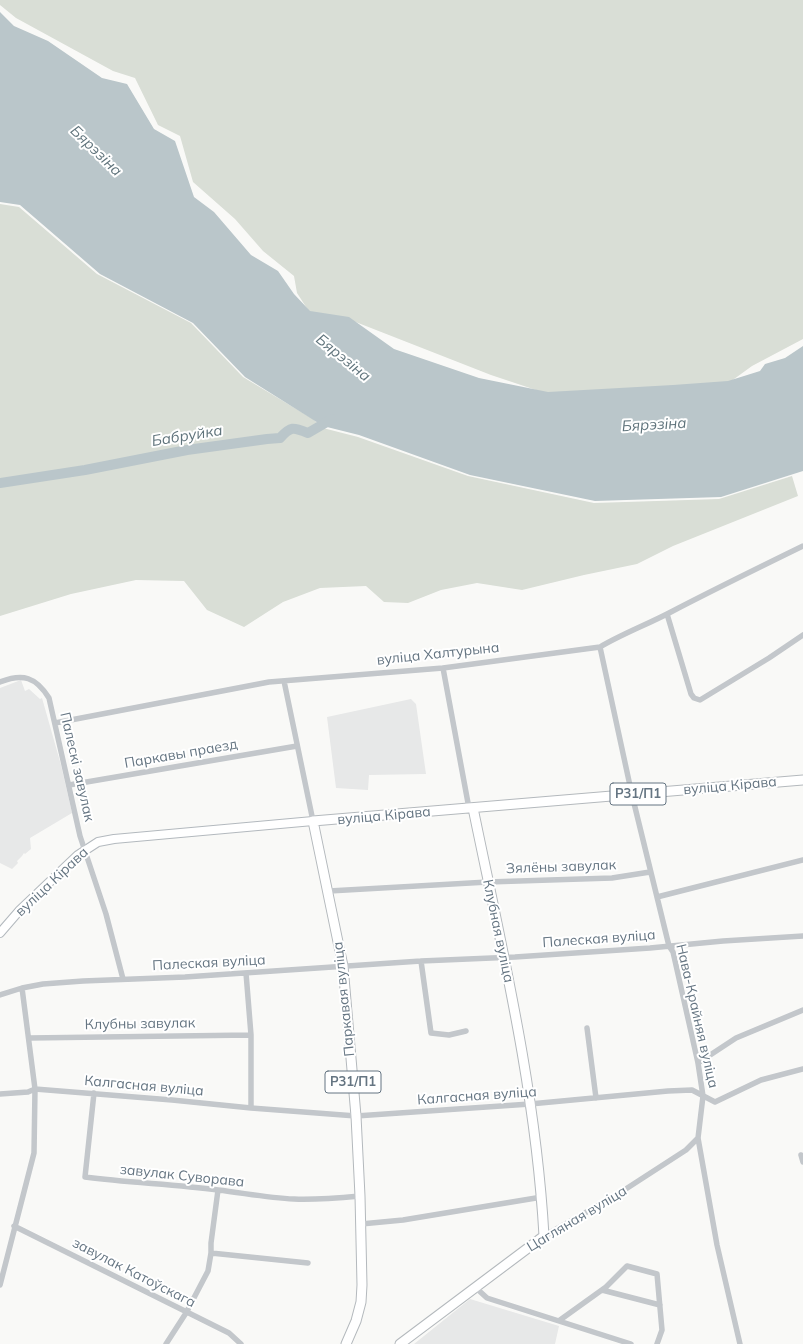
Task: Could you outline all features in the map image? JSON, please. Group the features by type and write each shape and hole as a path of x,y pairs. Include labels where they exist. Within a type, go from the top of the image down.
{"main road":[{"name":"вуліца Кірава","path":"0,933 40,890 85,849 98,842 114,839 313,821 803,780"},
{"name":"Клубная вуліца","path":"473,808 504,957 530,1104 542,1197 544,1236"},
{"name":"Паркавая вуліца","path":"313,821 343,966 356,1116 362,1285 361,1302 356,1321 346,1344"},
{"name":"Цагляная вуліца","path":"400,1344 544,1236"}],"street":[{"name":"вуліца Халтурына","path":"55,722 269,682 442,668 600,648 618,637 803,546"},
{"path":"667,614 691,694 694,698 700,700 769,658 803,634"},
{"name":"Нава-Крайняя вуліца","path":"600,648 650,872 669,946 673,952 698,1063 703,1096 698,1138 718,1245 740,1344"},
{"name":"Клубная вуліца","path":"442,668 468,802 473,808"},
{"name":"Палескі завулак","path":"0,682 14,677 24,677 39,684 49,698 80,836 106,914 123,979"},
{"name":"Паркавая вуліца","path":"284,681 313,821"},
{"name":"Паркавы праезд","path":"69,785 297,746"},
{"path":"657,897 803,860"},
{"name":"Зялёны завулак","path":"328,892 488,882 612,878 650,872"},
{"name":"Палеская вуліца","path":"0,995 22,988 43,984 504,957 803,936"},
{"path":"421,961 432,1033 449,1035 466,1032"},
{"path":"246,973 252,1035 251,1108"},
{"path":"0,1285 34,1153 35,1089 22,988"},
{"path":"698,1063 736,1038 803,1010"},
{"path":"587,1028 596,1098"},
{"name":"Клубны завулак","path":"29,1038 252,1035"},
{"path":"703,1096 715,1102 761,1080 803,1069"},
{"name":"Калгасная вуліца","path":"0,1094 28,1092 35,1089 356,1116 530,1104 668,1091 692,1090 703,1096"},
{"name":"завулак Суворава","path":"94,1093 86,1177 218,1190 254,1196 294,1199 322,1199 360,1196"},
{"name":"Цагляная вуліца","path":"544,1236 615,1196 686,1150 698,1138"},
{"path":"801,1155 803,1162"},
{"path":"166,1344 186,1313 208,1271 212,1253 211,1243 218,1190"},
{"path":"361,1224 403,1220 542,1197"},
{"name":"завулак Катоўскага","path":"14,1226 228,1333 242,1344"},
{"path":"212,1253 308,1263"},
{"path":"560,1320 602,1290 627,1266 657,1274 662,1330 657,1344"},
{"path":"475,1287 487,1298 560,1320 631,1344"},
{"path":"602,1290 660,1305"}],"shaded area":[{"path":"0,0 803,0 803,339 752,366 730,382 548,394 491,375 348,319 310,313 297,293 294,276 263,251 235,219 193,182 180,136 158,125 135,78 113,71 16,18 0,5"},
{"path":"0,204 19,207 97,274 191,323 243,377 313,419 323,428 358,437 468,476 594,503 719,499 792,476 798,496 673,546 637,564 522,590 477,583 441,590 408,603 384,602 366,586 320,588 283,602 244,627 207,610 184,581 136,580 71,594 0,616"},
{"path":"21,680 25,691 29,689 40,699 42,698 61,765 72,813 30,838 31,849 25,854 24,853 12,869 0,863 0,688"},
{"path":"411,699 416,704 426,774 369,775 368,790 336,788 327,717"},
{"path":"470,1299 559,1326 555,1344 414,1344"}],"water":[{"name":"Бярэзіна","path":"0,12 14,26 48,41 102,78 127,84 154,129 175,141 194,197 214,212 251,255 278,271 294,294 310,311 349,317 394,349 479,378 548,392 728,381 760,371 765,364 785,358 803,346 803,471 721,497 595,501 470,475 359,435 323,426 245,377 193,323 100,274 20,205 0,202"}],"waterway":[{"name":"Бабруйка","path":"0,483 85,470 187,450 280,438 287,431 292,429 308,433 332,419"}]}
